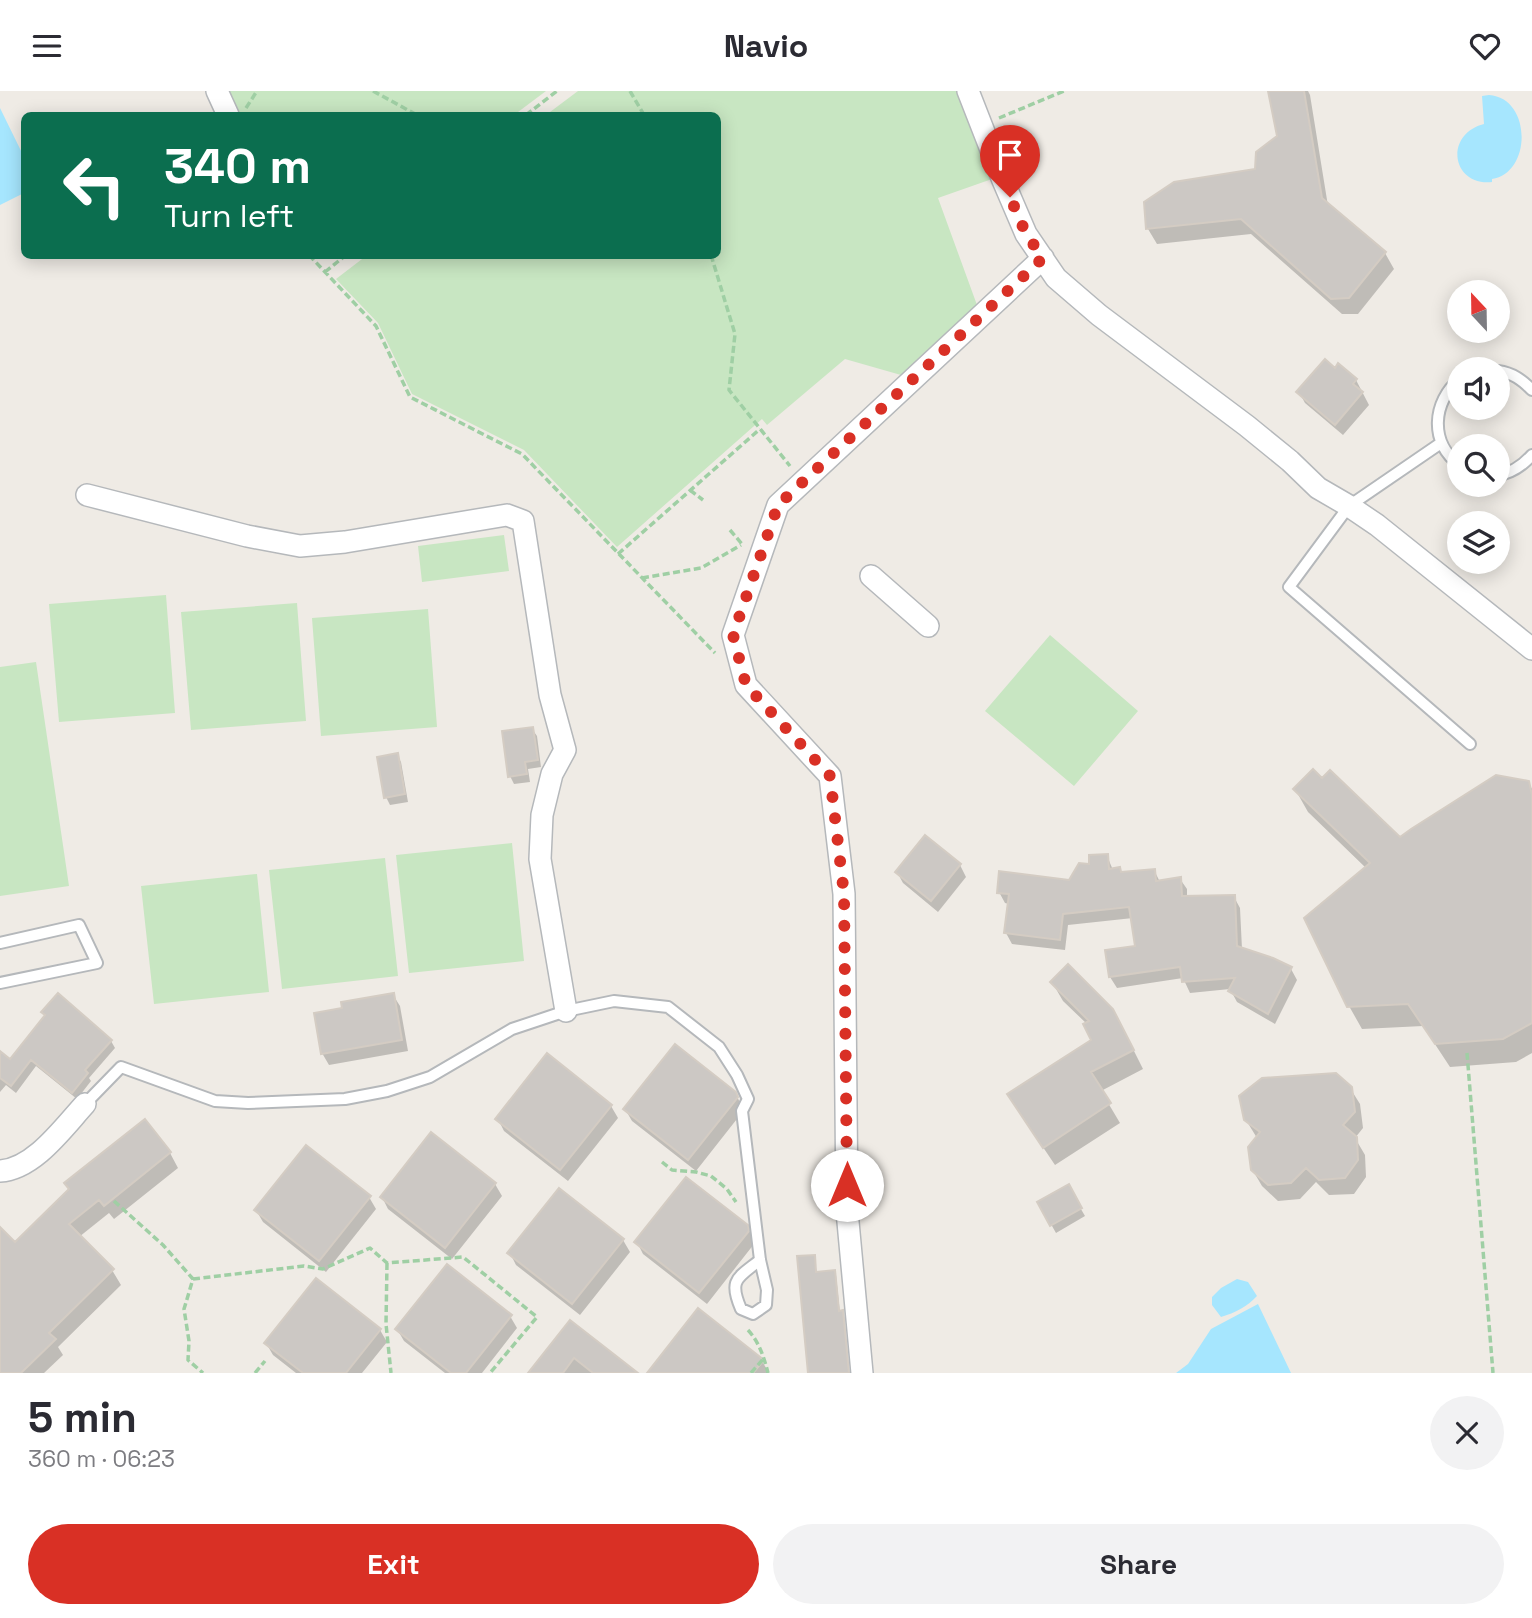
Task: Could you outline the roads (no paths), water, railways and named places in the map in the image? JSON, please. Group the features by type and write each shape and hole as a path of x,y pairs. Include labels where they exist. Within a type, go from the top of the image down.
{"street":[{"path":"216,91 226,112"},
{"path":"968,91 1026,234 1056,278 1100,315 1247,426 1318,488 1377,525 1532,649"},
{"path":"862,1373 847,1211 844,894 830,776 746,685 733,635 778,505 1043,258"},
{"path":"87,495 247,536 300,546 345,542 508,515 523,521 550,695 565,750 552,774 542,815 540,859 566,1011"},
{"path":"872,576 928,626"},
{"path":"0,1171 33,1159 85,1104"}],"lane":[{"path":"1510,373 1532,390"},
{"path":"1447,392 1438,410 1437,425 1441,443 1447,452"},
{"path":"1441,443 1349,506 1289,587 1470,744"},
{"path":"1510,471 1532,455"},
{"path":"0,943 79,925 97,963 0,983"},
{"path":"85,1104 121,1067 215,1101 248,1104 345,1099 387,1091 430,1077 512,1029 566,1011 614,1001 668,1007 719,1047 748,1099 742,1111 760,1260 767,1290 766,1305 753,1314 741,1310 734,1293 737,1279 760,1260"}],"water":[{"path":"1482,96 1503,99 1513,109 1522,136 1520,151 1514,164 1505,174 1492,179 1492,182 1478,181 1468,176 1461,168 1458,158 1458,148 1463,138 1471,130 1484,124"},
{"path":"0,108 21,151 21,194 0,205"},
{"path":"1237,1279 1248,1282 1257,1296 1241,1309 1221,1317 1212,1305 1212,1297"},
{"path":"1258,1304 1291,1373 1176,1373 1188,1364 1211,1329"}]}
